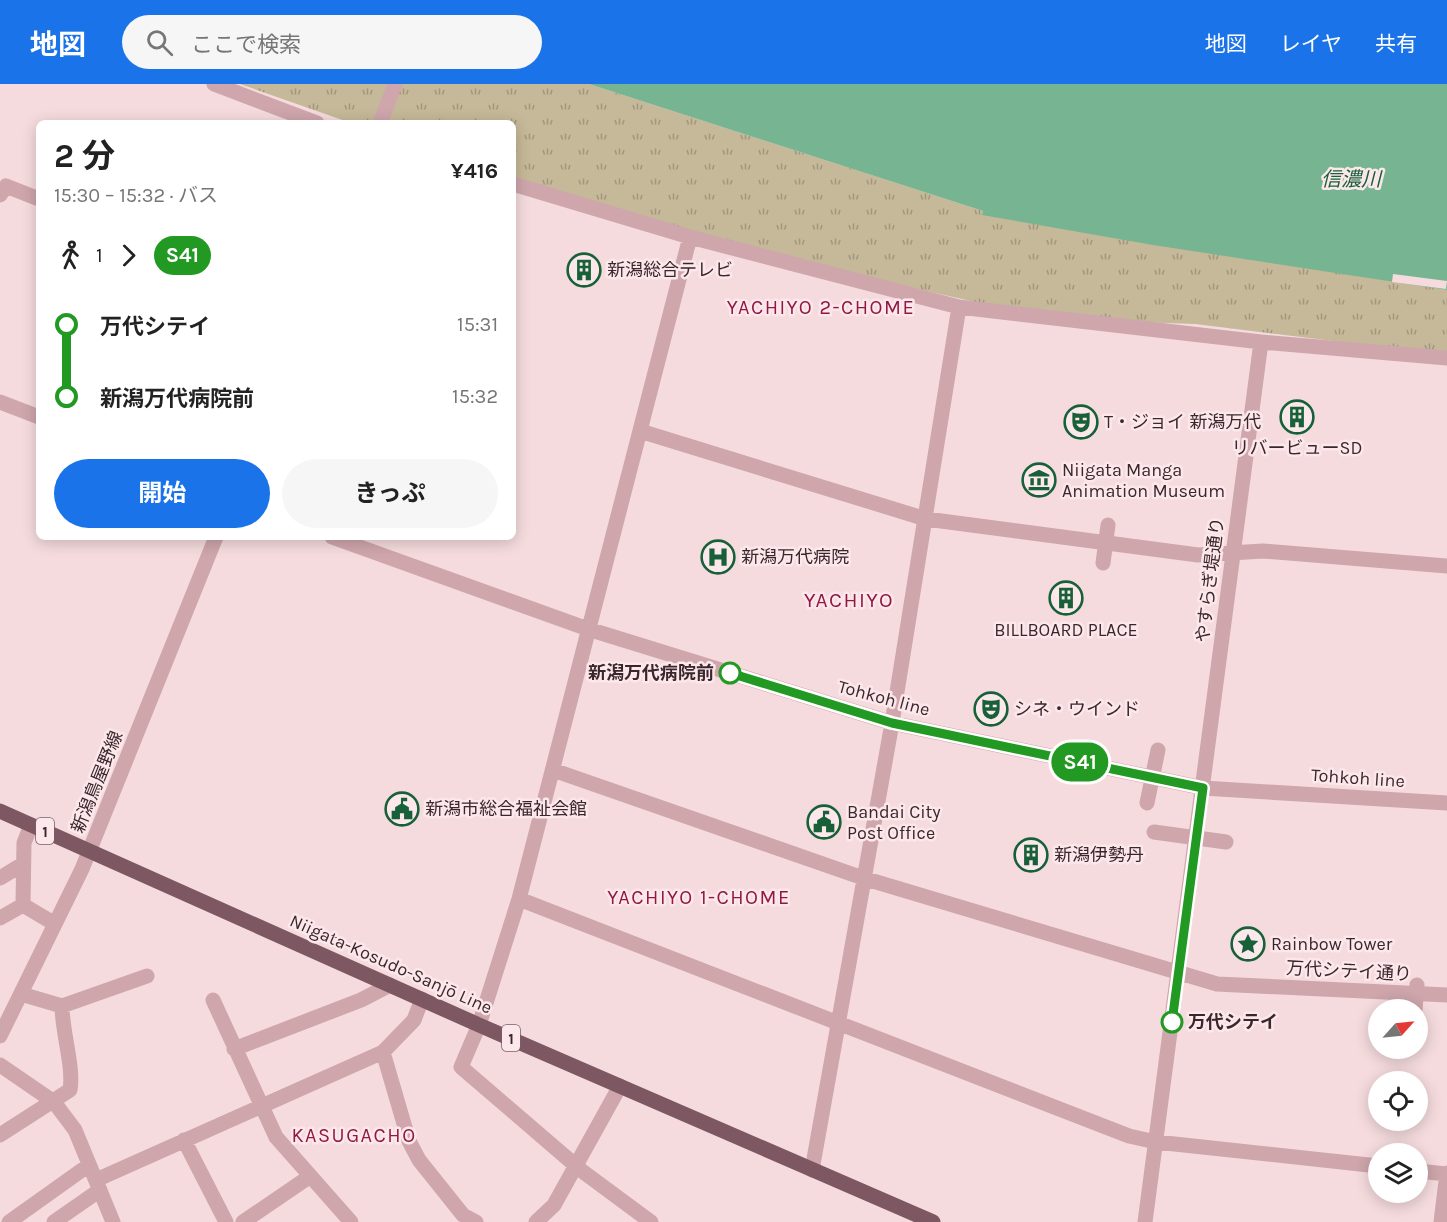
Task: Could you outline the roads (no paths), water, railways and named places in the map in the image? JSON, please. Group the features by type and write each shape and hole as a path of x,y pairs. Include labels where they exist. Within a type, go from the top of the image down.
{"main road":[{"name":"Niigata-Kosudo-Sanjō Line","path":"0,811 390,985 933,1222"}],"street":[{"path":"214,84 309,120"},
{"path":"381,120 395,84"},
{"path":"516,185 690,237 958,307 1261,342 1447,358"},
{"path":"0,195 6,186 36,198"},
{"path":"651,1222 576,1166 461,1067 479,1024 519,899 690,237"},
{"path":"812,1170 892,723 958,307"},
{"name":"やすらぎ堤通り","path":"1145,1222 1261,342"},
{"path":"0,402 36,416"},
{"path":"640,431 926,519 1198,555 1263,551 1447,567"},
{"path":"1103,562 1108,525"},
{"name":"新潟鳥屋野線","path":"2,1027 21,994 90,851 215,540"},
{"name":"Tohkoh line","path":"340,540 588,629 892,723 1203,788 1447,804"},
{"path":"1147,803 1158,750"},
{"name":"万代シテイ通り","path":"553,770 863,878 1217,984 1447,995"},
{"path":"23,905 24,843 31,825"},
{"path":"1154,832 1226,842"},
{"path":"0,878 23,864"},
{"path":"519,899 1129,1136 1156,1142 1368,1165"},
{"path":"23,905 55,924"},
{"path":"0,918 23,905"},
{"path":"21,994 62,1006 147,976"},
{"path":"234,1048 361,1000 390,985"},
{"path":"1416,999 1417,985"},
{"path":"54,1222 98,1185 184,1140 383,1052 414,1020 422,999"},
{"path":"213,1000 260,1107 276,1137 351,1222"},
{"path":"0,1135 70,1090 72,1079 64,1039 62,1006"},
{"path":"383,1052 409,1141 419,1160 463,1215 476,1222"},
{"path":"0,1065 54,1102 75,1130 113,1222"},
{"path":"536,1222 554,1205 620,1086"},
{"path":"184,1140 226,1222"},
{"path":"9,1222 89,1165"},
{"path":"1428,1171 1447,1174 1441,1222"},
{"path":"243,1222 309,1177"}],"water":[{"name":"信濃川","path":"589,84 1447,84 1447,290 1153,245 982,215 983,211"}],"place":[{"name":"新潟総合テレビ","path":"584,270"},
{"name":"リバービューSD","path":"1297,417"},
{"name":"T・ジョイ 新潟万代","path":"1081,422"},
{"name":"Niigata Manga Animation Museum","path":"1039,480"},
{"name":"新潟万代病院","path":"718,557"},
{"name":"BILLBOARD PLACE","path":"1066,598"},
{"name":"新潟万代病院前","path":"730,673"},
{"name":"シネ・ウインド","path":"991,709"},
{"name":"新潟市総合福祉会館","path":"402,809"},
{"name":"Bandai City Post Office","path":"824,822"},
{"name":"新潟伊勢丹","path":"1031,855"},
{"name":"Rainbow Tower","path":"1248,944"},
{"name":"万代シテイ","path":"1172,1022"}],"district":[{"name":"YACHIYO 2-CHOME","path":"821,307"},
{"name":"YACHIYO","path":"849,600"},
{"name":"YACHIYO 1-CHOME","path":"699,897"},
{"name":"KASUGACHO","path":"354,1135"}]}
